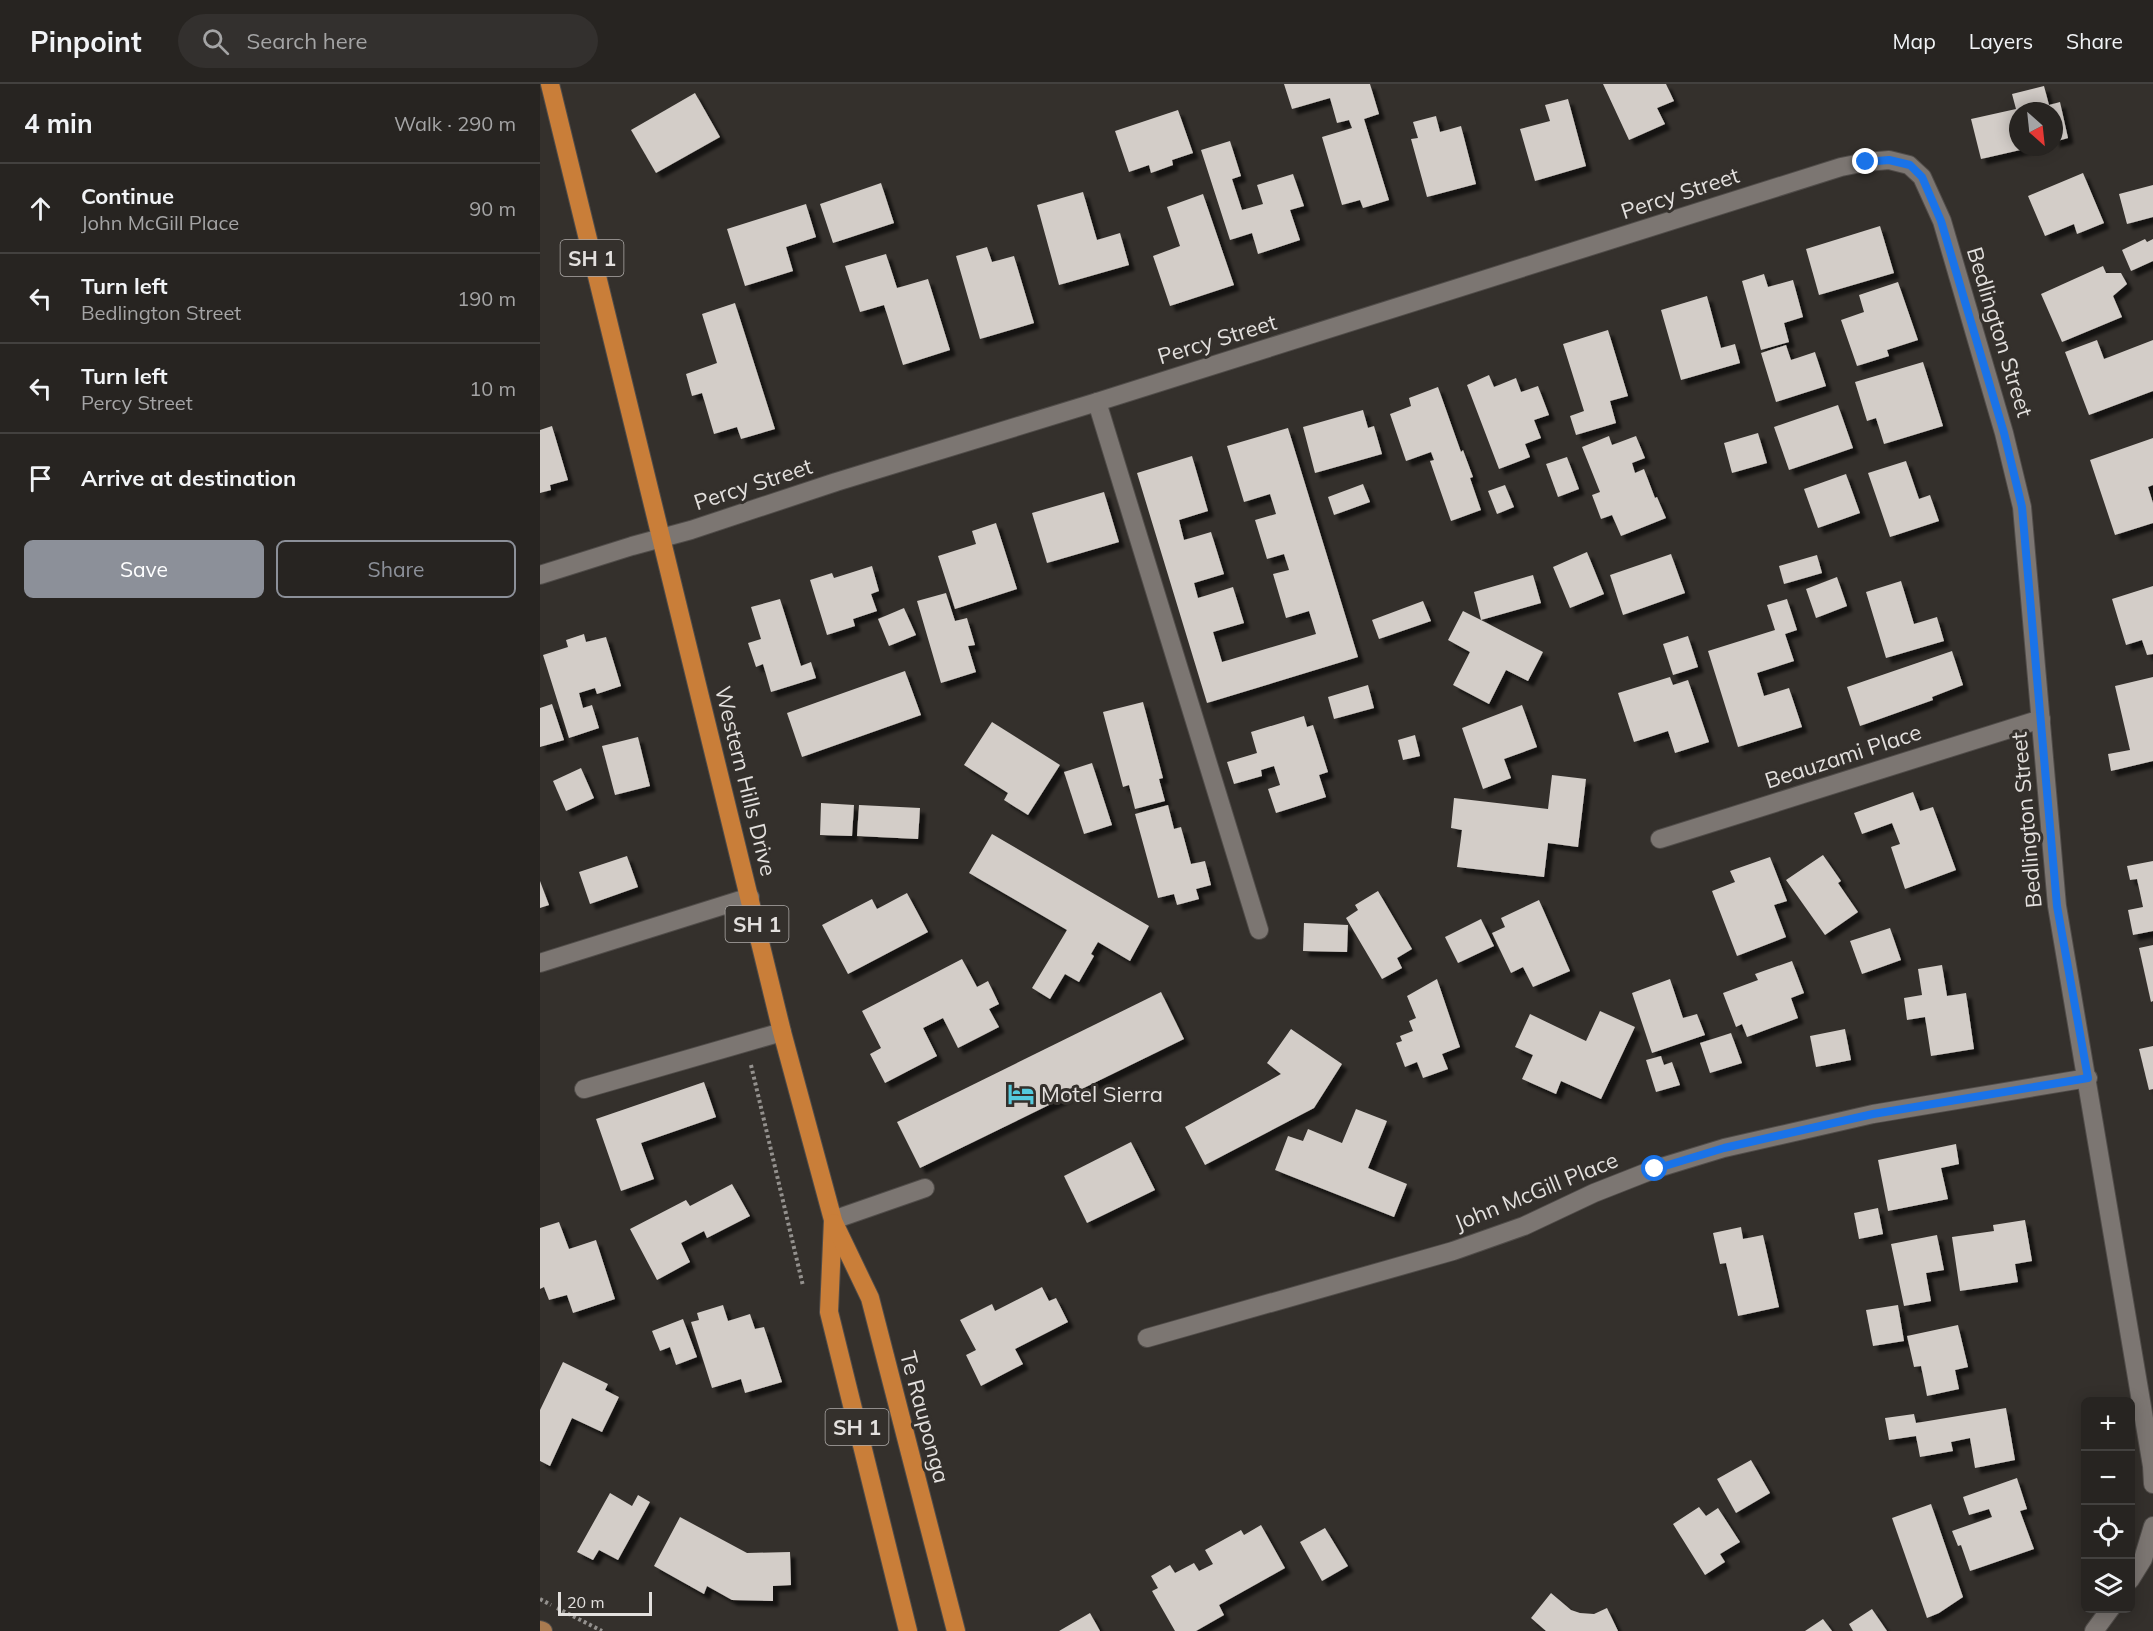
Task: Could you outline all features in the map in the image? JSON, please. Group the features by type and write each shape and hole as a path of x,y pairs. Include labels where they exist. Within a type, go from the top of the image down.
{"highway":[{"name":"Western Hills Drive","path":"550,84 782,1032 833,1220 829,1312 908,1631"},
{"name":"Te Rauponga","path":"833,1220 870,1298 956,1631"}],"street":[{"name":"Percy Street","path":"540,575 1841,167 1889,160 1910,165"},
{"name":"Bedlington Street","path":"1910,165 1922,177 1941,221 2004,433 2022,507 2057,906 2088,1078 2099,1159 2150,1454 2153,1484"},
{"path":"1097,402 1259,930"},
{"name":"Beauzami Place","path":"1660,839 2040,719"},
{"path":"540,963 750,897"},
{"path":"584,1089 782,1032"},
{"name":"John McGill Place","path":"1147,1338 1453,1251 1524,1226 1594,1193 1655,1169 1724,1148 1873,1114 2088,1078"},
{"path":"833,1220 925,1188"},
{"path":"2135,1572 2143,1559 2153,1526"},
{"path":"2094,1631 2107,1613"}],"path":[{"path":"540,1599 602,1631"}],"building":[{"path":"1284,84 1370,84 1379,114 1364,119 1389,200 1363,208 1360,200 1342,205 1322,137 1352,128 1349,120 1337,123 1330,98 1292,109"},
{"path":"1603,84 1666,84 1674,101 1657,108 1665,124 1629,140"},
{"path":"2044,86 2048,102 2014,102 2012,94"},
{"path":"695,93 720,137 656,173 631,130"},
{"path":"1568,99 1586,166 1535,181 1520,129 1550,121 1545,105"},
{"path":"1178,110 1193,153 1172,160 1173,165 1151,173 1149,165 1129,172 1115,131"},
{"path":"2009,111 2009,153 1981,159 1971,119"},
{"path":"1436,116 1440,132 1461,126 1476,184 1427,197 1411,139 1418,138 1413,122"},
{"path":"2063,116 2068,138 2063,139"},
{"path":"1230,141 1241,176 1232,179 1242,210 1263,204 1257,185 1293,174 1304,206 1290,210 1300,240 1258,254 1252,233 1230,240 1201,150"},
{"path":"2083,173 2104,223 2077,234 2074,224 2045,236 2028,196"},
{"path":"881,183 894,223 833,243 820,204"},
{"path":"2153,185 2153,217 2127,224 2119,194"},
{"path":"1083,192 1097,240 1120,233 1129,265 1059,285 1037,205"},
{"path":"1203,194 1234,285 1170,306 1153,256 1180,246 1167,207"},
{"path":"806,204 816,237 786,247 793,271 745,286 727,229"},
{"path":"1880,226 1894,273 1819,295 1806,249"},
{"path":"2145,239 2147,242 2153,239 2153,261 2131,271 2122,250"},
{"path":"987,247 992,262 1014,256 1034,323 980,339 956,256"},
{"path":"886,254 897,288 928,279 950,350 903,365 884,305 860,312 845,266"},
{"path":"2103,266 2106,273 2121,273 2127,284 2113,296 2122,317 2062,342 2041,294"},
{"path":"1764,274 1768,287 1793,280 1803,317 1784,323 1789,342 1761,350 1742,281"},
{"path":"1898,282 1918,340 1887,350 1889,356 1857,366 1841,320 1864,312 1859,295"},
{"path":"1707,296 1721,348 1735,344 1740,363 1681,380 1661,310"},
{"path":"735,303 775,429 741,439 737,427 714,434 702,393 692,396 686,374 717,363 702,314"},
{"path":"1608,330 1628,396 1610,401 1616,423 1576,435 1570,416 1584,411 1563,344"},
{"path":"2097,340 2104,359 2153,340 2153,391 2089,415 2065,352"},
{"path":"1786,345 1791,360 1815,352 1826,386 1776,402 1761,353"},
{"path":"1923,362 1943,426 1884,444 1876,418 1867,421 1855,382"},
{"path":"1489,375 1494,387 1516,378 1521,392 1538,386 1549,415 1534,420 1541,438 1525,444 1530,457 1499,469 1467,385"},
{"path":"1438,387 1461,452 1463,450 1473,477 1470,478 1481,510 1451,521 1430,461 1434,460 1431,452 1406,461 1390,414 1411,406 1409,398"},
{"path":"1838,405 1853,448 1789,470 1774,427"},
{"path":"1363,410 1368,428 1374,426 1382,454 1315,473 1303,427"},
{"path":"552,426 568,480 550,485 551,490 540,493 540,430"},
{"path":"1288,428 1358,657 1207,703 1137,473 1192,456 1208,511 1179,520 1184,540 1211,532 1224,574 1194,583 1198,598 1233,587 1244,623 1213,632 1222,662 1316,634 1309,611 1286,618 1273,574 1289,570 1284,554 1267,559 1255,520 1276,514 1270,494 1244,502 1227,446"},
{"path":"1758,433 1767,463 1732,473 1724,443"},
{"path":"1609,436 1612,445 1636,436 1645,458 1632,463 1635,473 1644,469 1655,498 1657,497 1666,518 1621,536 1612,515 1601,519 1592,495 1600,492 1582,447"},
{"path":"2153,438 2153,485 2148,487 2153,503 2153,523 2115,535 2090,460"},
{"path":"1567,457 1579,489 1558,497 1546,464"},
{"path":"1906,461 1919,499 1930,495 1939,521 1890,537 1868,473"},
{"path":"1846,474 1860,513 1818,528 1804,489"},
{"path":"1363,484 1370,502 1334,515 1328,497"},
{"path":"1505,485 1514,507 1497,514 1488,491"},
{"path":"1104,492 1119,542 1047,563 1032,513"},
{"path":"996,523 1017,589 955,609 938,556 976,544 972,531"},
{"path":"1587,552 1604,594 1570,608 1553,567"},
{"path":"1671,554 1685,593 1623,615 1610,575"},
{"path":"1817,555 1822,573 1784,584 1779,566"},
{"path":"872,566 879,591 871,594 877,611 853,619 855,626 827,635 810,580 832,573 834,578"},
{"path":"1533,575 1541,603 1481,620 1474,592"},
{"path":"1837,577 1847,606 1816,618 1806,589"},
{"path":"1901,581 1914,624 1937,617 1944,641 1886,658 1866,592"},
{"path":"2153,586 2153,654 2147,655 2142,640 2126,645 2112,599"},
{"path":"946,593 955,621 967,618 975,645 968,646 976,672 941,683 917,601"},
{"path":"780,599 801,666 811,662 816,678 771,692 763,664 756,667 748,643 761,639 751,607"},
{"path":"1787,599 1797,630 1785,634 1794,661 1757,673 1764,696 1789,688 1802,727 1738,747 1708,651 1775,630 1767,605"},
{"path":"1423,601 1431,621 1379,639 1372,620"},
{"path":"904,608 916,635 889,646 878,619"},
{"path":"1463,611 1543,652 1528,681 1506,670 1489,704 1453,685 1470,652 1448,640"},
{"path":"584,634 586,642 606,637 621,686 597,694 595,688 579,693 583,708 592,705 599,728 569,738 543,655 568,647 566,640"},
{"path":"1688,636 1698,667 1673,675 1663,644"},
{"path":"1952,651 1963,685 1932,697 1933,700 1860,726 1847,687"},
{"path":"905,671 921,715 802,757 787,713"},
{"path":"1670,677 1673,685 1688,680 1709,742 1675,753 1668,731 1634,742 1618,693"},
{"path":"2153,677 2153,761 2111,771 2108,754 2130,750 2115,686"},
{"path":"1368,685 1374,708 1334,719 1328,697"},
{"path":"1143,702 1163,778 1159,779 1165,801 1135,809 1129,785 1123,787 1103,712"},
{"path":"552,704 564,740 540,747 540,708"},
{"path":"1522,705 1537,747 1504,759 1511,778 1483,789 1462,728"},
{"path":"1304,716 1307,727 1313,725 1328,772 1319,775 1326,797 1276,813 1268,789 1280,785 1274,766 1261,770 1262,776 1234,784 1227,762 1257,753 1251,732"},
{"path":"992,722 1060,765 1028,815 1004,800 1008,793 964,765"},
{"path":"1415,735 1420,756 1403,760 1398,740"},
{"path":"638,737 650,786 615,795 602,746"},
{"path":"1092,763 1112,825 1084,834 1064,772"},
{"path":"581,768 594,798 566,811 553,781"},
{"path":"1552,775 1586,779 1578,847 1548,843 1544,877 1457,867 1462,830 1451,828 1454,798 1548,809"},
{"path":"1913,792 1920,811 1933,807 1956,870 1905,889 1891,847 1900,844 1892,823 1862,834 1854,813"},
{"path":"821,803 854,805 852,836 820,835"},
{"path":"859,805 920,808 918,839 857,836"},
{"path":"1168,805 1174,829 1181,827 1191,864 1205,861 1211,885 1196,889 1199,899 1177,905 1174,894 1158,898 1135,814"},
{"path":"992,834 1149,926 1130,961 1098,942 1091,954 1094,956 1079,982 1065,974 1050,999 1032,988 1067,930 969,873"},
{"path":"1823,855 1841,881 1838,883 1858,912 1825,935 1786,880"},
{"path":"627,856 638,887 590,904 579,872"},
{"path":"1770,857 1787,901 1774,905 1786,937 1737,956 1712,891 1735,882 1730,871"},
{"path":"2153,861 2153,931 2133,935 2128,910 2143,907 2137,879 2130,880 2127,866"},
{"path":"540,881 549,905 540,908"},
{"path":"1378,891 1412,949 1397,958 1402,968 1382,979 1346,918 1358,910 1355,905"},
{"path":"907,893 928,932 848,974 822,925 872,899 877,909"},
{"path":"1539,900 1570,971 1533,987 1523,967 1511,973 1492,933 1505,927 1501,918"},
{"path":"1481,919 1494,946 1458,963 1445,937"},
{"path":"1304,923 1348,925 1347,952 1303,951"},
{"path":"1890,928 1901,960 1862,974 1850,941"},
{"path":"2153,945 2153,1001 2151,1002 2139,948"},
{"path":"962,959 977,987 988,981 999,1004 989,1009 999,1027 958,1048 943,1018 923,1028 937,1056 885,1083 870,1054 881,1048 862,1011"},
{"path":"1792,961 1804,993 1791,998 1798,1018 1747,1037 1742,1024 1736,1027 1723,993 1758,980 1755,974"},
{"path":"1942,965 1947,996 1966,993 1974,1049 1931,1056 1925,1017 1907,1020 1904,998 1922,995 1918,969"},
{"path":"1437,979 1460,1047 1442,1054 1448,1069 1423,1078 1417,1062 1405,1067 1396,1043 1402,1041 1400,1036 1413,1031 1409,1021 1416,1018 1407,996"},
{"path":"1670,979 1683,1018 1697,1014 1705,1035 1652,1053 1632,993"},
{"path":"1161,992 1184,1039 920,1168 897,1122"},
{"path":"1600,1011 1635,1027 1601,1099 1561,1081 1556,1094 1522,1079 1533,1055 1515,1047 1530,1014 1586,1041"},
{"path":"1291,1029 1342,1064 1314,1108 1205,1165 1185,1127 1281,1074 1267,1063"},
{"path":"1845,1029 1851,1060 1816,1067 1810,1036"},
{"path":"1731,1033 1742,1063 1710,1073 1700,1043"},
{"path":"2153,1046 2153,1089 2149,1090 2139,1049"},
{"path":"1661,1056 1664,1065 1672,1062 1680,1085 1656,1092 1646,1060"},
{"path":"704,1082 716,1117 641,1143 654,1179 621,1191 596,1119"},
{"path":"1356,1109 1387,1121 1368,1168 1407,1184 1394,1217 1275,1170 1288,1136 1303,1141 1308,1129 1342,1143"},
{"path":"1131,1142 1155,1190 1087,1223 1064,1176"},
{"path":"1956,1144 1959,1164 1941,1168 1948,1199 1888,1211 1878,1160"},
{"path":"732,1184 750,1216 707,1238 704,1231 681,1243 690,1262 657,1280 630,1229 686,1200 690,1206"},
{"path":"1878,1208 1883,1234 1859,1239 1854,1213"},
{"path":"2025,1220 2032,1261 2015,1264 2018,1282 1960,1291 1952,1237 1994,1231 1993,1225"},
{"path":"559,1222 569,1249 596,1240 615,1299 573,1313 567,1295 549,1300 544,1287 540,1289 540,1228"},
{"path":"1741,1227 1743,1239 1763,1235 1779,1307 1738,1316 1726,1263 1720,1264 1713,1233"},
{"path":"1937,1235 1944,1270 1926,1273 1931,1301 1904,1306 1891,1244"},
{"path":"1042,1287 1049,1301 1056,1298 1068,1322 1015,1349 1023,1364 981,1386 966,1355 976,1350 960,1320 992,1304 995,1311"},
{"path":"723,1305 728,1321 750,1314 755,1329 764,1327 782,1382 745,1393 741,1379 712,1388 691,1322 699,1320 697,1313"},
{"path":"1898,1305 1904,1341 1873,1346 1866,1310"},
{"path":"683,1319 697,1357 676,1365 670,1347 660,1351 652,1331"},
{"path":"1958,1325 1968,1367 1955,1370 1959,1389 1927,1396 1921,1366 1914,1367 1907,1336"},
{"path":"563,1362 608,1384 605,1390 619,1397 602,1432 572,1418 550,1466 540,1461 540,1410"},
{"path":"2006,1408 2015,1460 1975,1468 1970,1438 1951,1442 1953,1451 1920,1457 1916,1436 1889,1440 1885,1418 1914,1414 1916,1423"},
{"path":"1751,1460 1770,1493 1736,1513 1717,1479"},
{"path":"2017,1478 2027,1509 2020,1511 2034,1549 1970,1571 1961,1545 1958,1546 1952,1531 1992,1517 1989,1509 1969,1515 1963,1497"},
{"path":"610,1493 632,1506 638,1495 650,1502 618,1560 599,1550 593,1560 577,1552"},
{"path":"1931,1504 1963,1597 1927,1618 1892,1518"},
{"path":"1699,1507 1706,1516 1718,1508 1740,1542 1720,1554 1725,1562 1705,1575 1673,1524"},
{"path":"680,1517 747,1553 790,1552 791,1585 773,1586 773,1601 732,1600 707,1586 704,1594 654,1566"},
{"path":"1261,1525 1285,1568 1219,1605 1224,1615 1196,1631 1175,1631 1152,1591 1158,1588 1151,1576 1170,1565 1175,1573 1194,1563 1199,1571 1213,1564 1205,1550 1241,1530 1244,1535"},
{"path":"1325,1528 1348,1566 1322,1581 1300,1542"},
{"path":"1551,1593 1571,1610 1580,1613 1594,1614 1607,1608 1618,1631 1546,1631 1531,1618"},
{"path":"1872,1609 1887,1631 1853,1631 1849,1624"},
{"path":"1090,1613 1100,1631 1059,1631"},
{"path":"1823,1619 1832,1631 1805,1631"}],"place":[{"name":"Motel Sierra","path":"1021,1094"}],"route":[{"path":"1655,1169 1724,1148 1873,1114 2088,1078 2057,906 2022,507 2004,433 1932,196 1922,177 1910,165 1889,160 1866,162"}]}
